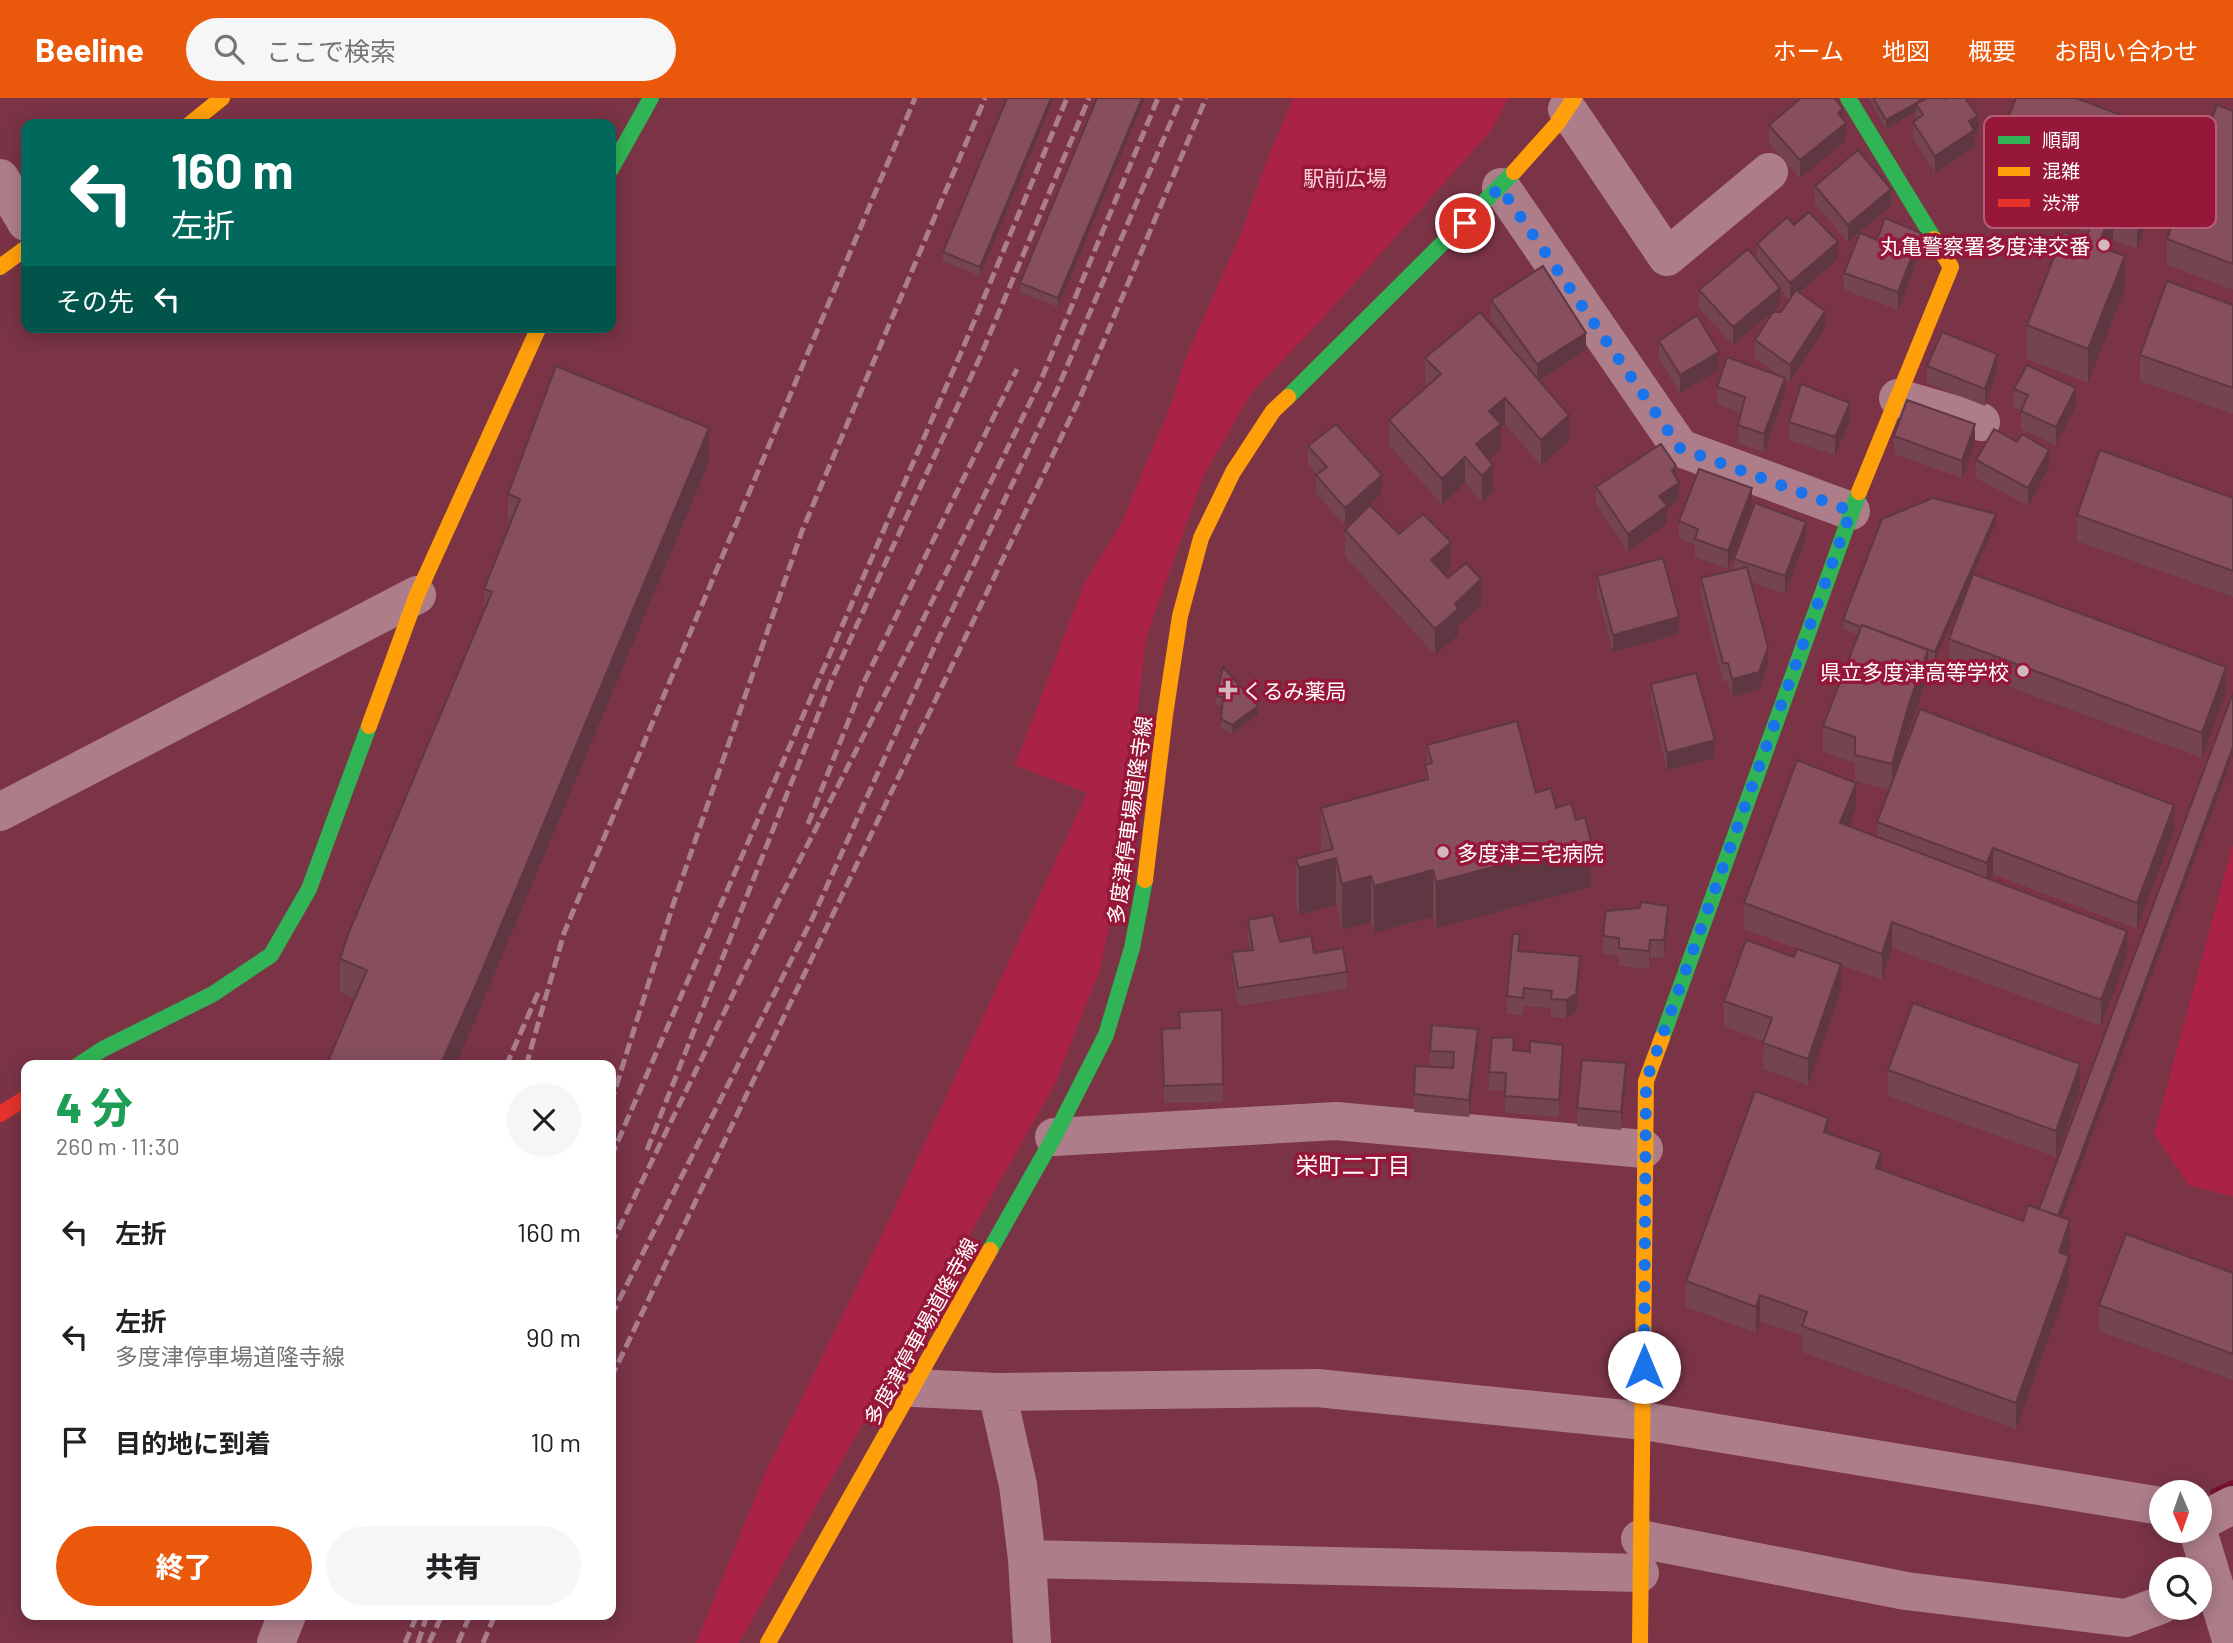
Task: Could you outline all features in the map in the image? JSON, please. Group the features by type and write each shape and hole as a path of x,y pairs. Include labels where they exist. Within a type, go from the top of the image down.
{"street":[{"path":"196,119 222,98"},
{"path":"616,160 651,98"},
{"path":"1640,1643 1646,1081 1851,511 1951,267 1848,98"},
{"path":"1570,104 1667,257 1769,172"},
{"name":"多度津停車場道隆寺線","path":"769,1642 1054,1137 1106,1035 1132,948 1149,858 1165,715 1180,616 1201,538 1233,472 1273,411 1500,187 1557,124 1570,104"},
{"path":"0,178 21,214"},
{"path":"1500,187 1680,448 1851,511"},
{"path":"0,267 21,252"},
{"path":"98,1060 213,994 271,955 309,889 417,595 536,333"},
{"path":"1898,398 1981,422"},
{"path":"0,813 417,595"},
{"path":"0,1114 21,1101"},
{"path":"1054,1137 1336,1121 1644,1149"},
{"path":"913,1388 997,1392 1317,1388 1644,1421 2149,1504"},
{"path":"997,1392 1018,1485 1027,1559 1032,1643"},
{"path":"2212,1516 2233,1505"},
{"path":"1027,1559 1640,1556 2126,1618 2149,1609"},
{"path":"2212,1599 2232,1643"},
{"path":"276,1643 285,1620"}],"green space":[{"name":"駅前広場","path":"1293,98 1509,98 1490,132 1315,327 1252,392 1204,475 1146,638 1116,895 1100,969 1055,1084 739,1643 696,1643 767,1469 880,1239 1087,793 1015,765 1084,584 1121,524 1173,399 1184,362 1241,233"},
{"path":"2233,844 2233,1197 2189,1185 2154,1134"}],"building":[{"path":"1007,98 1051,98 980,267 943,252"},
{"path":"1097,98 1142,98 1058,298 1020,283"},
{"path":"1801,98 1834,98 1843,108 1838,113 1846,123 1800,160 1769,125"},
{"path":"1873,98 1918,98 1920,101 1886,120"},
{"path":"1927,98 1965,98 1978,116 1969,121 1974,130 1935,156 1913,122 1923,115 1916,104"},
{"path":"2016,98 2076,98 2123,116 2009,116"},
{"path":"2217,105 2233,111 2233,264 2167,239 2171,228 2216,228 2216,116 2213,116"},
{"path":"1858,150 1891,189 1848,225 1815,186"},
{"path":"1809,212 1838,242 1790,283 1757,244 1787,217 1794,225"},
{"path":"1885,218 1921,233 1898,292 1844,273 1860,233 1877,240"},
{"path":"2090,228 2105,228 2098,246 2125,256 2088,349 2027,325 2064,232 2085,240"},
{"path":"1748,249 1780,288 1733,327 1699,290"},
{"path":"1543,266 1586,333 1537,364 1491,300"},
{"path":"2167,281 2233,305 2233,388 2140,355"},
{"path":"1796,290 1825,311 1790,365 1755,340 1773,312 1781,312"},
{"path":"1480,312 1569,415 1541,440 1505,398 1489,411 1501,424 1476,444 1493,465 1482,476 1465,457 1442,479 1389,420 1441,374 1425,358"},
{"path":"1697,315 1719,352 1680,375 1659,341"},
{"path":"1942,332 1997,354 1985,389 1927,366"},
{"path":"1727,357 1785,378 1764,434 1738,425 1745,397 1717,387"},
{"path":"2027,365 2076,388 2056,427 2021,411 2028,395 2014,389"},
{"path":"556,366 709,428 443,1060 329,1060 367,970 340,959 492,592 484,589 520,499 508,494"},
{"path":"1801,384 1850,403 1835,437 1789,422"},
{"path":"1907,400 1975,424 1962,461 1894,436"},
{"path":"1336,424 1382,475 1345,508 1316,475 1327,467 1308,446"},
{"path":"1994,429 2017,442 2022,434 2049,450 2028,488 1976,460"},
{"path":"1661,444 1676,466 1672,470 1679,483 1659,496 1667,506 1628,534 1596,487"},
{"path":"2100,450 2233,498 2233,571 2077,515"},
{"path":"1699,469 1752,488 1728,551 1695,539 1698,529 1679,521"},
{"path":"1933,498 1996,514 1935,652 1843,620 1882,519"},
{"path":"1755,503 1806,522 1785,576 1734,559"},
{"path":"1370,505 1399,534 1423,514 1451,542 1431,560 1448,578 1466,563 1481,579 1455,604 1458,609 1435,629 1345,530"},
{"path":"1663,558 1679,617 1613,635 1597,576"},
{"path":"1747,567 1768,647 1759,672 1732,679 1728,663 1723,663 1701,578"},
{"path":"1973,574 2226,667 2202,733 1949,639"},
{"path":"1862,625 1928,650 1892,764 1855,755 1855,737 1823,726"},
{"name":"くるみ薬局","path":"1223,667 1258,706 1232,725 1221,719 1223,697 1216,696"},
{"path":"1696,673 1715,740 1667,753 1651,684"},
{"path":"2233,693 2233,747 2058,1216 2039,1209"},
{"path":"1920,709 2174,805 2137,903 1993,848 1987,863 1877,822"},
{"path":"1517,721 1536,793 1551,788 1556,808 1571,803 1576,820 1585,817 1591,841 1436,882 1433,870 1374,886 1371,876 1342,884 1336,858 1299,868 1296,859 1333,849 1321,808 1428,779 1425,765 1432,763 1427,745"},
{"path":"1797,760 1856,783 1840,823 2127,931 2101,1000 1892,922 1882,954 1744,903"},
{"path":"1641,902 1668,906 1664,940 1650,940 1649,951 1619,948 1619,938 1603,936 1606,911 1640,908"},
{"path":"1273,915 1280,942 1311,936 1314,953 1343,948 1347,972 1238,988 1232,952 1253,950 1248,920"},
{"path":"1513,934 1520,934 1518,951 1580,956 1576,994 1566,1000 1551,999 1552,991 1524,988 1523,998 1507,996"},
{"path":"1746,940 1794,957 1797,949 1841,964 1808,1059 1763,1043 1772,1018 1724,1001"},
{"path":"1913,1003 2080,1064 2056,1131 1888,1070"},
{"path":"1222,1010 1223,1084 1164,1086 1162,1029 1180,1028 1179,1012"},
{"path":"1432,1025 1478,1029 1469,1100 1414,1094 1415,1066 1453,1068 1454,1052 1430,1051"},
{"path":"1514,1037 1513,1050 1530,1052 1530,1041 1563,1045 1559,1100 1505,1096 1506,1073 1489,1072 1492,1038"},
{"path":"1582,1060 1626,1063 1621,1112 1577,1108"},
{"path":"1755,1091 1828,1118 1824,1132 1881,1152 1876,1168 2023,1221 2028,1205 2070,1220 2059,1252 2069,1256 2016,1403 1802,1326 1807,1312 1760,1295 1756,1307 1686,1281"},
{"path":"2126,1234 2233,1273 2233,1354 2099,1305"}],"waterway":[{"path":"2215,1493 2233,1485"}],"railway":[{"path":"528,1060 564,933 915,98"},
{"path":"616,1087 674,902 802,531 985,98"},
{"path":"616,1146 963,348 1067,98"},
{"path":"647,1150 833,677 981,355 1089,98"},
{"path":"616,1235 777,904 912,642 1041,380 1158,98"},
{"path":"616,1306 813,917 934,648 1057,390 1181,98"},
{"path":"616,1368 1079,400 1206,98"},
{"path":"808,824 863,684 1017,369"},
{"path":"509,1060 539,991"},
{"path":"405,1643 415,1620"},
{"path":"418,1643 425,1620"},
{"path":"429,1643 440,1620"},
{"path":"458,1643 468,1620"},
{"path":"483,1643 493,1620"}],"traffic: fast":[{"path":"616,160 651,98"},
{"path":"1848,98 1934,239"},
{"path":"1288,397 1514,172"},
{"path":"1662,1038 1859,492"},
{"path":"86,1060 213,994 271,955 309,889 369,726"},
{"path":"990,1250 1054,1137 1106,1035 1132,948 1145,880"}],"traffic: slow":[{"path":"196,119 222,98"},
{"path":"1514,172 1557,124 1574,98"},
{"path":"1859,492 1951,267 1934,239"},
{"path":"0,267 21,252"},
{"path":"369,726 417,595 536,333"},
{"path":"1145,880 1180,616 1201,538 1233,472 1273,411 1288,397"},
{"path":"1640,1643 1646,1081 1662,1038"},
{"path":"768,1643 990,1250"}],"traffic: jam":[{"path":"0,1114 21,1101"}],"place":[{"name":"丸亀警察署多度津交番","path":"2104,245"},
{"name":"県立多度津高等学校","path":"2023,671"},
{"name":"くるみ薬局","path":"1228,690"},
{"name":"多度津三宅病院","path":"1443,852"}],"district":[{"name":"栄町二丁目","path":"1353,1165"}],"route":[{"path":"1465,223 1500,187 1680,448 1851,511 1646,1081 1644,1367"}]}
